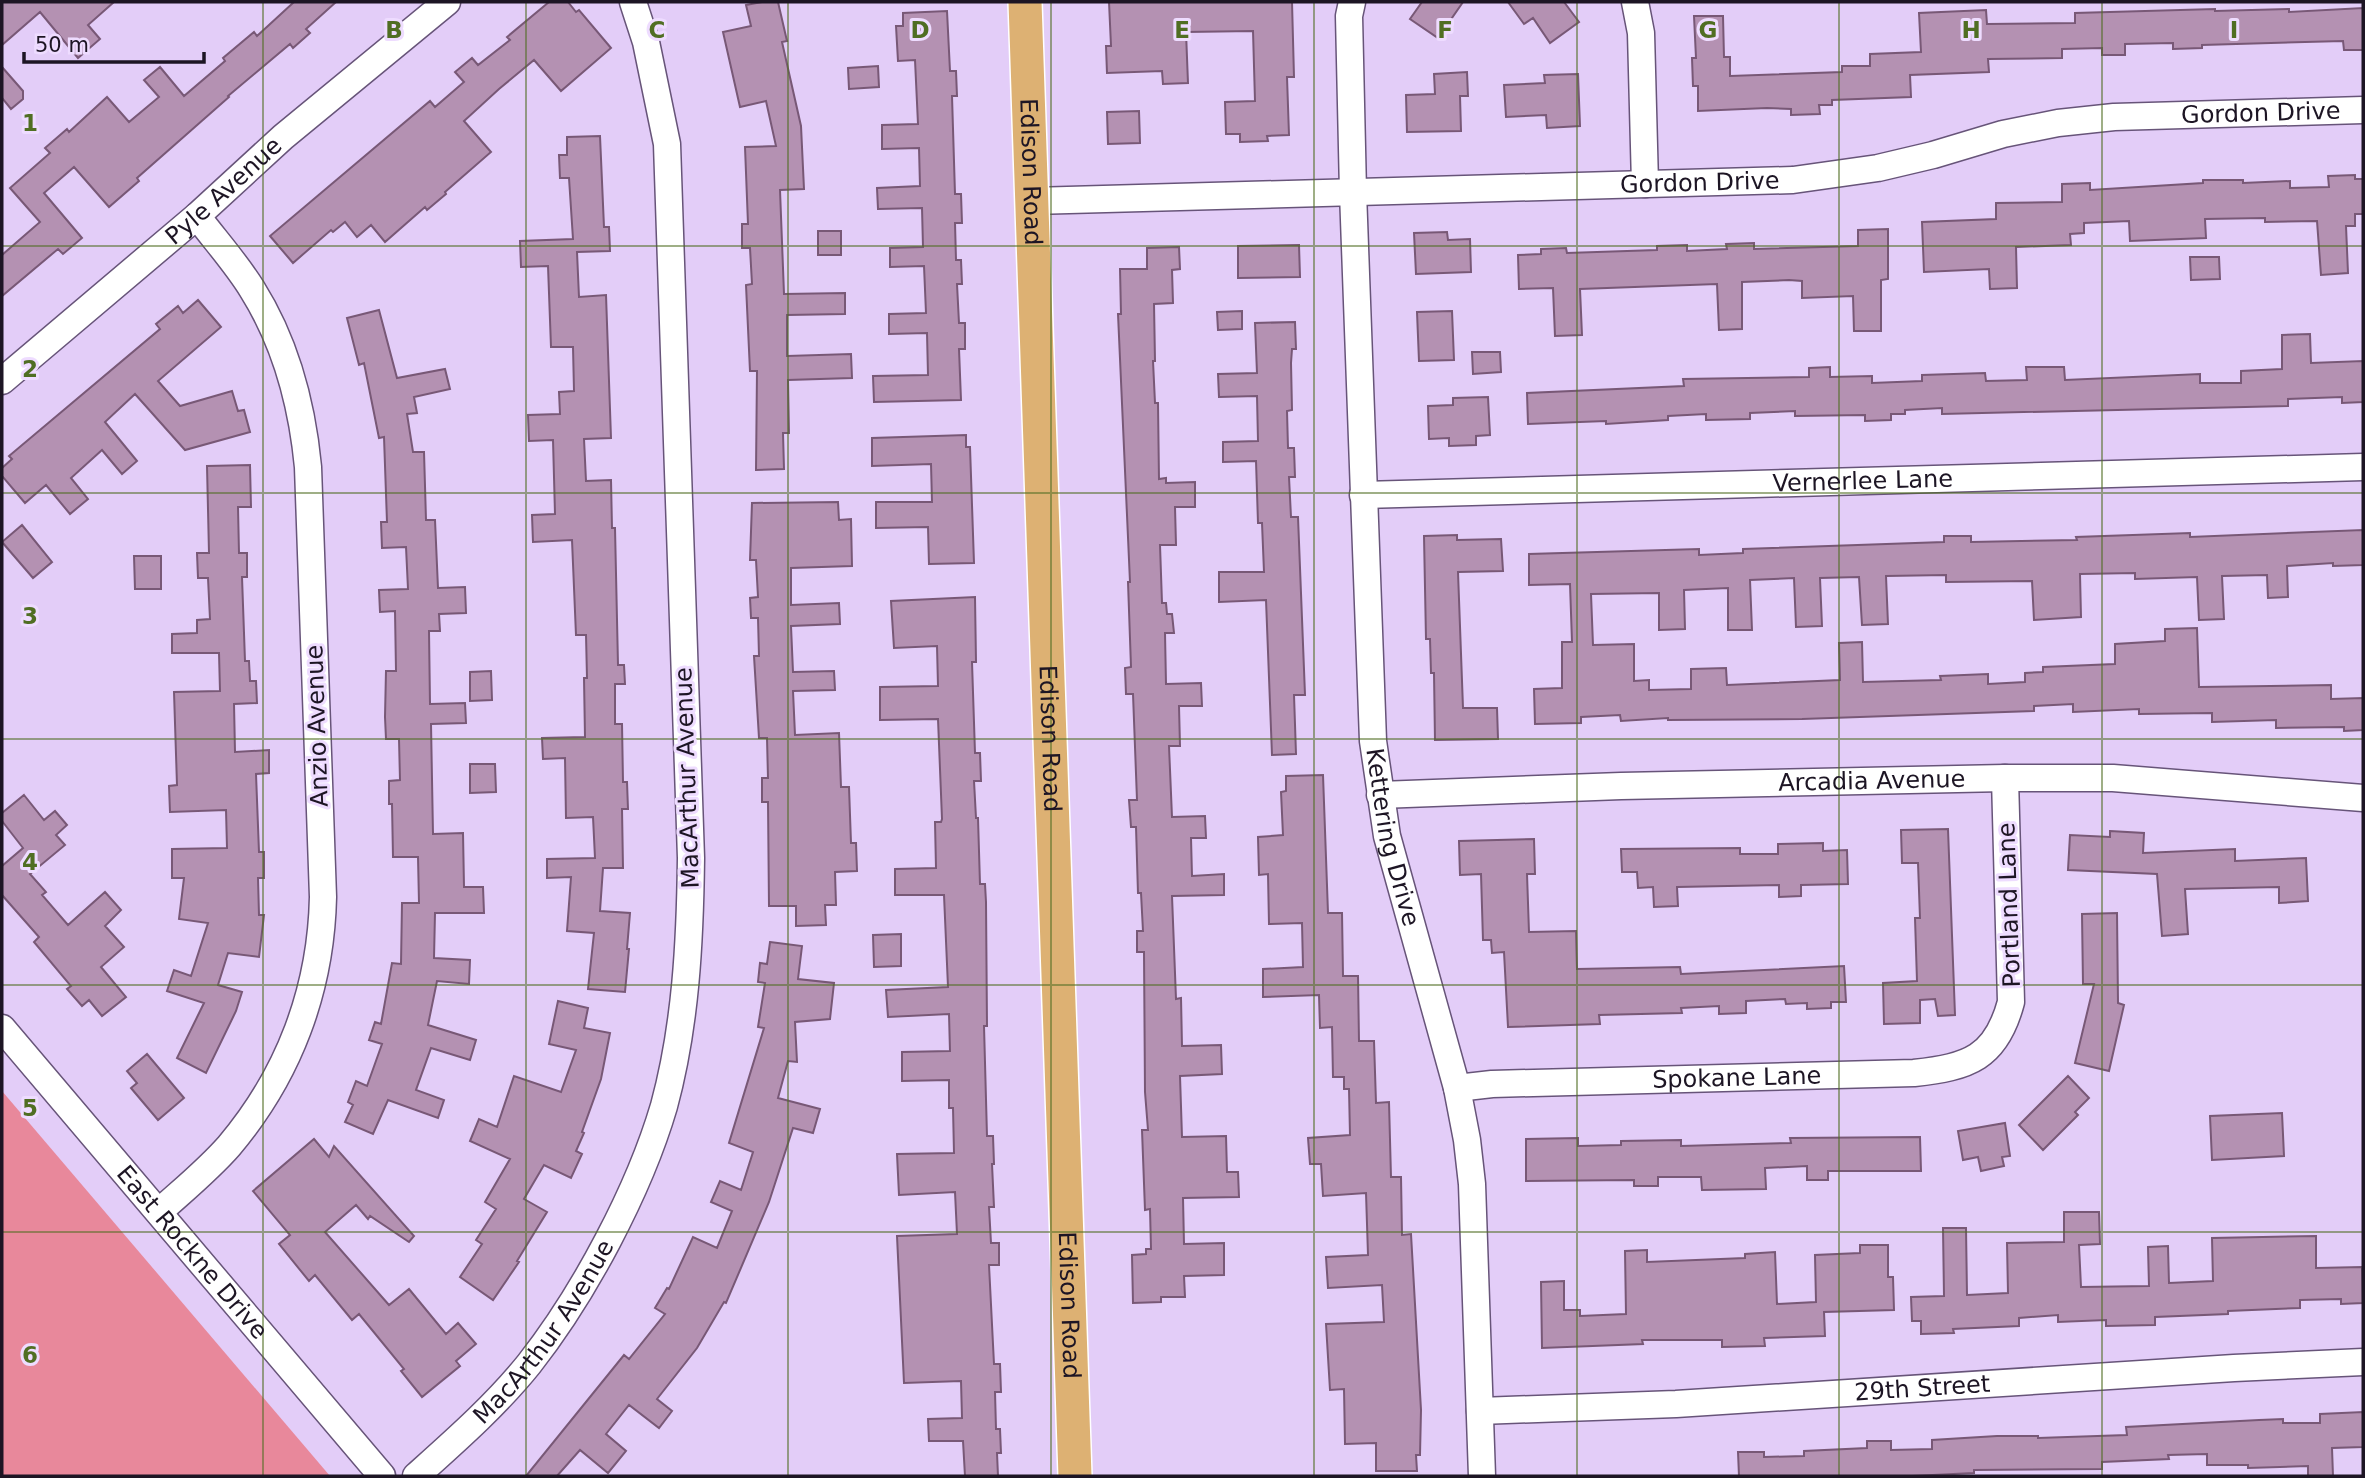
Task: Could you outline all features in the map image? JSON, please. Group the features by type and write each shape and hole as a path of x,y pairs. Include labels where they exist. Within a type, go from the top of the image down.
{"main road":[{"name":"Edison Road","path":"1025,2 1075,1476"}],"street":[{"name":"Pyle Avenue","path":"2,381 197,216 283,137 447,2"},
{"name":"MacArthur Avenue","path":"416,1476 491,1405 528,1364 592,1268 638,1177 664,1105 679,1032 689,948 691,858 667,144 646,42 633,2"},
{"name":"Kettering Drive","path":"1352,2 1349,16 1353,192 1371,714 1387,836 1457,1088 1467,1140 1472,1184 1482,1476"},
{"path":"1635,2 1641,33 1644,184"},
{"name":"Gordon Drive","path":"1032,201 1793,180 1838,175 1919,159 2017,131 2057,123 2102,118 2363,110"},
{"name":"Anzio Avenue","path":"159,1212 228,1147 261,1104 282,1069 298,1032 312,986 323,930 309,495 304,430 284,353 272,324 251,288 197,216"},
{"name":"Vernerlee Lane","path":"1363,495 2363,467"},
{"name":"Portland Lane","path":"2001,1031 2011,1002 2012,982 2005,778"},
{"name":"Arcadia Avenue","path":"1380,795 1608,787 2113,778 2363,797"},
{"name":"East Rockne Drive","path":"2,1028 382,1476"},
{"name":"Spokane Lane","path":"1457,1088 1492,1084 1944,1070 1974,1060 2001,1031"},
{"name":"29th Street","path":"1480,1411 1689,1404 2363,1362"}],"shaded area":[{"path":"2,1091 330,1476 2,1476"}],"building":[{"path":"2,2 114,2 88,25 100,39 78,58 40,12 2,45"},
{"path":"294,2 336,2 306,29 310,33 293,48 290,44 228,96 137,178 139,181 109,207 74,167 44,193 82,238 63,254 58,249 2,296 2,255 40,222 10,188 50,153 45,148 67,129 69,132 107,97 129,122 159,97 144,80 160,67 184,96 225,61 223,58 254,32 257,36"},
{"path":"549,2 568,2 576,12 579,10 611,48 561,91 534,60 499,89 464,121 491,152 445,192 446,194 427,210 425,207 385,242 371,225 357,237 345,222 333,232 331,230 293,263 270,236 430,101 435,107 464,82 455,72 472,58 478,65 510,40 507,37"},
{"path":"778,2 787,41 782,42 801,126 804,189 780,190 784,294 845,293 845,314 787,315 787,356 851,354 852,378 788,380 789,433 783,433 784,469 756,470 757,371 750,371 746,285 752,284 750,248 742,248 742,224 748,224 745,147 776,146 766,101 740,107 723,32 751,26 746,5"},
{"path":"1109,2 1292,2 1294,77 1287,77 1289,135 1267,136 1268,141 1240,142 1240,134 1226,134 1225,102 1255,101 1253,31 1186,32 1188,83 1163,84 1162,71 1107,73 1106,46 1111,46"},
{"path":"1422,2 1463,2 1438,38 1410,19"},
{"path":"1508,2 1564,2 1579,22 1550,43 1533,18 1524,24"},
{"path":"2363,8 2363,50 2344,50 2343,41 2202,45 2202,48 2173,49 2173,43 2125,44 2125,55 2102,55 2102,48 2062,49 2062,58 1988,59 1989,72 1910,75 1911,97 1832,100 1832,105 1819,105 1820,114 1791,115 1791,109 1767,108 1698,111 1698,86 1693,86 1692,58 1696,58 1694,16 1723,16 1724,57 1730,57 1730,76 1842,72 1842,66 1870,66 1870,54 1921,52 1919,13 1986,10 1987,24 2075,23 2075,13 2215,9 2289,9 2289,12"},
{"path":"947,11 950,71 956,71 957,96 952,96 955,194 961,194 962,223 955,223 956,260 961,260 962,284 957,284 959,323 965,323 965,349 959,349 961,400 874,402 873,376 928,375 927,333 889,334 889,314 926,313 924,266 890,267 890,248 923,247 922,208 878,209 877,188 920,186 919,148 882,149 882,125 918,124 915,60 898,61 896,26 903,26 903,13"},
{"path":"878,66 879,87 849,89 848,68"},
{"path":"2,67 23,91 23,99 11,109 2,98"},
{"path":"1467,72 1468,96 1460,96 1461,131 1407,132 1406,95 1435,94 1434,74"},
{"path":"1578,74 1580,126 1547,128 1546,115 1506,117 1504,85 1545,83 1544,75"},
{"path":"1139,111 1140,143 1108,144 1107,112"},
{"path":"600,136 604,227 609,227 610,251 577,252 579,297 606,295 611,438 584,439 586,481 611,480 612,528 615,528 618,665 624,665 625,684 615,684 615,724 622,724 623,782 627,782 628,809 622,809 623,868 603,868 600,911 630,913 625,992 588,989 594,933 567,931 571,877 547,878 547,859 595,858 593,817 566,818 565,758 543,759 542,738 585,737 586,635 576,635 572,540 533,542 532,515 555,514 553,440 529,441 528,415 560,414 559,392 574,391 573,347 551,347 548,266 521,267 520,241 573,239 569,178 560,178 559,155 567,155 567,137"},
{"path":"2355,175 2355,179 2363,179 2363,214 2355,214 2355,226 2346,226 2348,273 2321,275 2317,221 2265,222 2265,218 2205,219 2206,238 2130,241 2129,221 2084,223 2084,233 2070,234 2071,245 2016,247 2017,288 1990,289 1989,269 1924,272 1922,222 1996,219 1996,203 2062,202 2062,184 2090,183 2090,190 2203,183 2203,180 2243,180 2243,183 2290,181 2290,188 2329,187 2328,176"},
{"path":"1888,229 1888,279 1881,280 1881,331 1854,331 1853,296 1802,298 1802,281 1789,280 1742,282 1742,329 1719,330 1717,284 1580,289 1582,335 1555,336 1553,288 1519,289 1518,255 1541,254 1541,249 1566,248 1567,253 1657,250 1657,246 1687,245 1687,251 1727,249 1726,244 1754,243 1754,249 1858,246 1858,230"},
{"path":"818,231 841,231 841,255 818,255"},
{"path":"1447,232 1448,240 1470,239 1471,272 1416,274 1414,233"},
{"path":"1299,245 1300,277 1238,278 1238,246"},
{"path":"1179,247 1180,269 1172,270 1173,303 1154,304 1153,361 1155,403 1158,403 1159,479 1166,478 1166,483 1195,482 1195,507 1175,507 1176,545 1160,545 1162,603 1166,603 1167,614 1172,614 1174,633 1165,633 1166,684 1201,683 1202,706 1179,706 1180,746 1169,746 1172,817 1205,816 1206,838 1191,838 1192,876 1224,874 1224,895 1172,896 1176,999 1181,998 1182,1046 1221,1045 1222,1074 1180,1076 1182,1137 1226,1136 1227,1172 1238,1172 1239,1197 1183,1198 1184,1244 1224,1243 1224,1275 1184,1276 1185,1297 1161,1297 1161,1302 1133,1303 1132,1255 1146,1254 1146,1249 1151,1249 1150,1209 1145,1210 1142,1130 1148,1130 1145,1092 1144,952 1137,952 1137,931 1143,931 1141,893 1138,893 1136,827 1131,827 1129,800 1137,800 1133,694 1126,694 1125,668 1131,667 1130,582 1118,314 1121,314 1120,269 1147,269 1147,248"},
{"path":"2190,257 2219,257 2220,279 2191,280"},
{"path":"198,300 221,327 158,381 180,406 232,391 238,411 244,410 250,432 185,450 135,394 105,422 137,461 122,474 102,450 71,478 88,499 70,514 46,485 25,503 2,476 2,468 12,459 9,456 160,329 156,324 178,306 183,313"},
{"path":"379,310 397,378 445,369 450,389 414,397 417,413 407,414 413,452 424,452 426,520 435,520 438,588 465,587 466,613 439,614 440,631 429,631 430,704 465,703 466,723 431,724 433,834 463,833 464,887 483,887 484,913 435,913 434,958 470,960 469,984 437,981 428,1025 476,1040 470,1060 431,1048 416,1090 444,1100 438,1118 388,1100 373,1134 345,1122 353,1105 348,1102 356,1081 367,1086 382,1044 369,1040 375,1022 381,1024 392,963 401,964 402,903 419,903 418,857 393,857 389,781 400,780 399,739 386,739 385,717 386,671 396,671 395,611 380,612 379,590 408,589 406,547 382,548 381,522 387,522 384,437 379,438 364,363 359,365 347,318"},
{"path":"1242,311 1242,329 1218,330 1217,312"},
{"path":"1452,311 1454,360 1419,361 1417,312"},
{"path":"1295,322 1296,349 1292,349 1291,363 1292,410 1287,411 1288,448 1294,448 1295,477 1289,477 1291,517 1298,517 1305,695 1294,695 1296,754 1272,755 1266,600 1219,602 1219,572 1264,572 1262,523 1258,523 1256,461 1223,462 1223,442 1258,441 1257,396 1219,397 1218,374 1257,373 1255,323"},
{"path":"2310,334 2311,363 2363,361 2363,402 2342,403 2342,397 2288,399 2288,406 1942,414 1942,408 1905,410 1905,414 1891,414 1891,420 1865,421 1865,415 1795,416 1795,411 1750,413 1750,419 1706,420 1706,414 1668,416 1668,420 1606,424 1606,421 1528,424 1527,393 1684,386 1683,379 1809,377 1809,368 1830,367 1830,377 1872,376 1872,383 1922,381 1922,375 1985,373 1986,381 2027,380 2026,367 2064,367 2065,380 2200,374 2200,383 2241,383 2241,371 2282,369 2282,335"},
{"path":"1472,352 1500,352 1501,372 1473,374"},
{"path":"1488,397 1490,435 1476,436 1476,445 1449,446 1449,438 1429,439 1428,406 1453,405 1453,398"},
{"path":"966,435 966,447 970,447 974,563 929,564 928,527 876,528 876,502 932,502 931,464 872,466 872,438"},
{"path":"250,465 251,507 238,507 239,553 247,553 247,577 242,577 245,661 249,661 250,681 256,681 257,703 234,704 235,752 269,750 269,773 256,774 259,852 264,852 264,878 258,878 259,915 264,915 259,957 228,953 218,985 242,992 236,1011 206,1073 177,1058 204,1003 167,991 174,970 191,976 208,923 179,919 184,878 172,878 172,849 227,848 226,810 170,812 169,786 177,785 174,692 220,691 219,653 172,653 172,634 197,633 197,620 210,619 208,578 198,578 197,553 209,553 207,466"},
{"path":"838,502 839,520 851,519 852,566 791,568 791,605 839,603 840,624 791,626 793,672 834,671 835,690 793,691 795,735 839,733 841,787 849,787 851,843 856,843 857,871 835,872 836,905 825,905 826,925 796,926 796,906 769,906 768,802 762,802 762,778 768,778 767,738 759,738 754,656 759,656 758,618 751,618 750,598 758,597 756,560 750,560 752,503"},
{"path":"22,525 52,562 33,578 2,542"},
{"path":"2363,530 2363,565 2333,566 2333,563 2287,566 2288,597 2268,598 2267,575 2222,576 2224,619 2199,620 2197,577 2135,579 2135,573 2080,574 2081,617 2034,620 2032,581 1946,582 1946,575 1886,576 1888,624 1862,625 1859,577 1820,578 1822,626 1796,627 1794,578 1750,580 1752,630 1728,630 1728,588 1684,590 1685,629 1659,630 1659,593 1591,594 1593,645 1634,644 1634,681 1649,680 1649,690 1691,689 1691,669 1726,668 1727,685 1840,680 1839,643 1862,642 1863,682 1941,680 1940,676 1988,674 1988,684 2025,682 2025,673 2043,672 2043,667 2115,664 2115,644 2165,641 2165,629 2197,628 2199,687 2331,685 2331,699 2363,698 2363,730 2344,731 2344,727 2276,728 2276,720 2212,722 2212,713 2139,714 2139,709 2073,712 2073,704 2034,706 2034,711 1802,719 1668,718 1621,721 1620,715 1581,717 1581,723 1535,724 1534,689 1562,688 1562,642 1572,642 1570,584 1529,585 1529,554 1699,549 1699,555 1743,553 1743,549 1944,542 1944,536 1971,536 1971,542 2077,540 2076,537 2190,533 2190,537"},
{"path":"1457,535 1457,540 1501,539 1503,571 1458,572 1463,708 1497,708 1498,739 1435,740 1434,673 1431,673 1430,639 1426,639 1424,536"},
{"path":"134,556 161,556 161,589 135,589"},
{"path":"975,597 976,662 972,662 975,753 980,753 981,781 974,781 980,884 985,884 986,902 987,1026 984,1026 987,1136 993,1136 994,1164 994,1207 989,1207 991,1243 999,1243 999,1265 989,1265 994,1364 1000,1364 1001,1392 995,1392 996,1429 1000,1429 1001,1453 997,1453 998,1476 965,1476 963,1441 929,1441 928,1419 962,1418 961,1381 904,1383 897,1236 957,1234 955,1192 899,1195 897,1154 954,1153 949,1080 902,1081 902,1052 950,1051 949,1014 888,1017 886,990 948,987 944,895 895,895 895,869 936,868 935,822 941,822 942,819 938,719 880,720 880,687 938,686 937,646 894,648 891,601"},
{"path":"491,671 492,700 470,701 470,672"},
{"path":"470,764 495,764 496,792 470,793"},
{"path":"1323,775 1328,913 1342,913 1343,976 1358,976 1359,1041 1374,1041 1376,1103 1389,1102 1391,1177 1401,1177 1402,1235 1411,1234 1421,1410 1417,1471 1376,1471 1376,1443 1345,1444 1344,1389 1330,1390 1326,1324 1384,1322 1382,1285 1328,1288 1326,1257 1368,1255 1366,1193 1323,1196 1321,1164 1310,1164 1308,1138 1350,1135 1349,1089 1344,1089 1344,1077 1333,1077 1332,1027 1320,1028 1319,995 1263,997 1263,969 1303,967 1302,923 1269,924 1268,874 1259,875 1258,837 1283,835 1281,792 1286,791 1286,776"},
{"path":"24,795 44,820 55,811 67,825 56,835 65,845 30,874 46,892 42,895 68,925 105,892 121,910 105,926 124,947 101,967 126,997 102,1016 89,1000 82,1006 67,989 71,986 34,942 39,937 2,895 2,866 23,848 2,821 2,813"},
{"path":"1948,829 1955,1015 1938,1016 1935,999 1920,1000 1920,1023 1884,1024 1883,983 1917,981 1915,918 1920,918 1918,863 1902,863 1901,830"},
{"path":"2110,831 2144,833 2143,853 2235,849 2235,861 2306,858 2308,901 2279,903 2279,887 2185,889 2188,934 2162,936 2157,874 2068,870 2070,835 2110,837"},
{"path":"1534,839 1535,874 1527,874 1529,932 1576,931 1577,969 1680,967 1681,974 1844,966 1846,1002 1831,1002 1831,1008 1807,1009 1807,1003 1786,1004 1785,999 1746,1001 1746,1013 1719,1014 1719,1006 1681,1008 1682,1013 1599,1015 1600,1024 1508,1027 1504,952 1492,953 1491,940 1483,940 1481,874 1460,875 1459,841"},
{"path":"1823,843 1823,851 1847,850 1848,884 1801,885 1801,896 1779,897 1779,885 1677,887 1678,906 1654,907 1653,887 1638,888 1637,872 1622,872 1621,849 1740,848 1740,854 1778,854 1778,844"},
{"path":"2117,913 2118,1003 2124,1005 2109,1071 2075,1063 2094,984 2083,984 2082,914"},
{"path":"901,934 901,966 874,967 873,935"},
{"path":"770,942 802,946 798,979 834,983 830,1019 795,1022 797,1062 788,1061 778,1098 820,1109 813,1133 793,1128 769,1202 726,1303 724,1302 697,1348 657,1399 672,1411 659,1428 629,1405 606,1434 626,1451 608,1473 580,1450 557,1476 526,1476 624,1355 629,1359 665,1314 655,1308 667,1288 669,1289 693,1237 717,1248 732,1211 711,1202 720,1181 741,1190 753,1152 729,1143 764,1028 758,1027 765,983 758,982 760,963 767,964"},
{"path":"558,1001 588,1008 584,1028 610,1033 601,1079 576,1151 582,1154 571,1178 544,1165 524,1199 547,1212 517,1261 519,1262 493,1300 460,1277 482,1244 476,1240 496,1209 485,1202 510,1159 470,1141 479,1119 497,1127 514,1076 561,1092 576,1050 549,1044"},
{"path":"147,1054 184,1098 158,1120 131,1088 137,1083 127,1071"},
{"path":"2068,1076 2089,1098 2075,1112 2078,1115 2043,1150 2019,1125"},
{"path":"2282,1113 2284,1156 2212,1160 2210,1116"},
{"path":"2005,1123 2010,1156 2002,1157 2004,1166 1981,1171 1978,1157 1963,1160 1958,1131"},
{"path":"1920,1137 1921,1171 1828,1171 1828,1180 1807,1180 1807,1166 1765,1168 1766,1189 1702,1190 1701,1177 1658,1177 1658,1186 1634,1186 1634,1180 1526,1181 1526,1139 1578,1138 1578,1146 1621,1145 1621,1141 1681,1140 1681,1146 1791,1143 1790,1138"},
{"path":"314,1139 329,1157 334,1146 414,1236 409,1242 370,1216 368,1219 356,1205 325,1232 389,1305 409,1289 446,1334 458,1323 476,1344 456,1361 460,1366 422,1397 401,1371 404,1369 359,1314 352,1320 315,1275 309,1281 279,1244 290,1235 253,1191"},
{"path":"2064,1212 2099,1212 2100,1244 2079,1245 2081,1287 2149,1286 2148,1247 2168,1246 2169,1283 2213,1281 2212,1238 2316,1236 2316,1268 2362,1267 2363,1303 2341,1304 2341,1299 2300,1300 2300,1308 2155,1317 2155,1325 2106,1326 2106,1320 2058,1322 2058,1315 2019,1318 2019,1326 1953,1329 1954,1333 1921,1334 1921,1321 1912,1321 1911,1297 1944,1296 1943,1228 1966,1228 1967,1295 2008,1293 2007,1243 2064,1242"},
{"path":"1860,1245 1888,1245 1888,1277 1893,1277 1894,1310 1824,1312 1825,1336 1764,1338 1765,1346 1722,1347 1722,1340 1642,1340 1643,1344 1542,1348 1541,1282 1564,1281 1564,1310 1580,1310 1580,1316 1626,1314 1625,1251 1647,1250 1647,1262 1745,1258 1745,1254 1775,1252 1777,1304 1816,1302 1815,1255 1860,1253"},
{"path":"2363,1412 2363,1447 2332,1448 2333,1476 2308,1476 2308,1466 2248,1468 2248,1465 2207,1465 2207,1454 2102,1462 2102,1469 1974,1470 1974,1473 1912,1476 1739,1476 1738,1452 1764,1452 1764,1457 1804,1456 1804,1451 1867,1448 1867,1441 1891,1441 1891,1450 1932,1449 1932,1440 1997,1436 2038,1438 2127,1435 2126,1427 2259,1420 2283,1419 2283,1423 2320,1423 2320,1414"}]}
